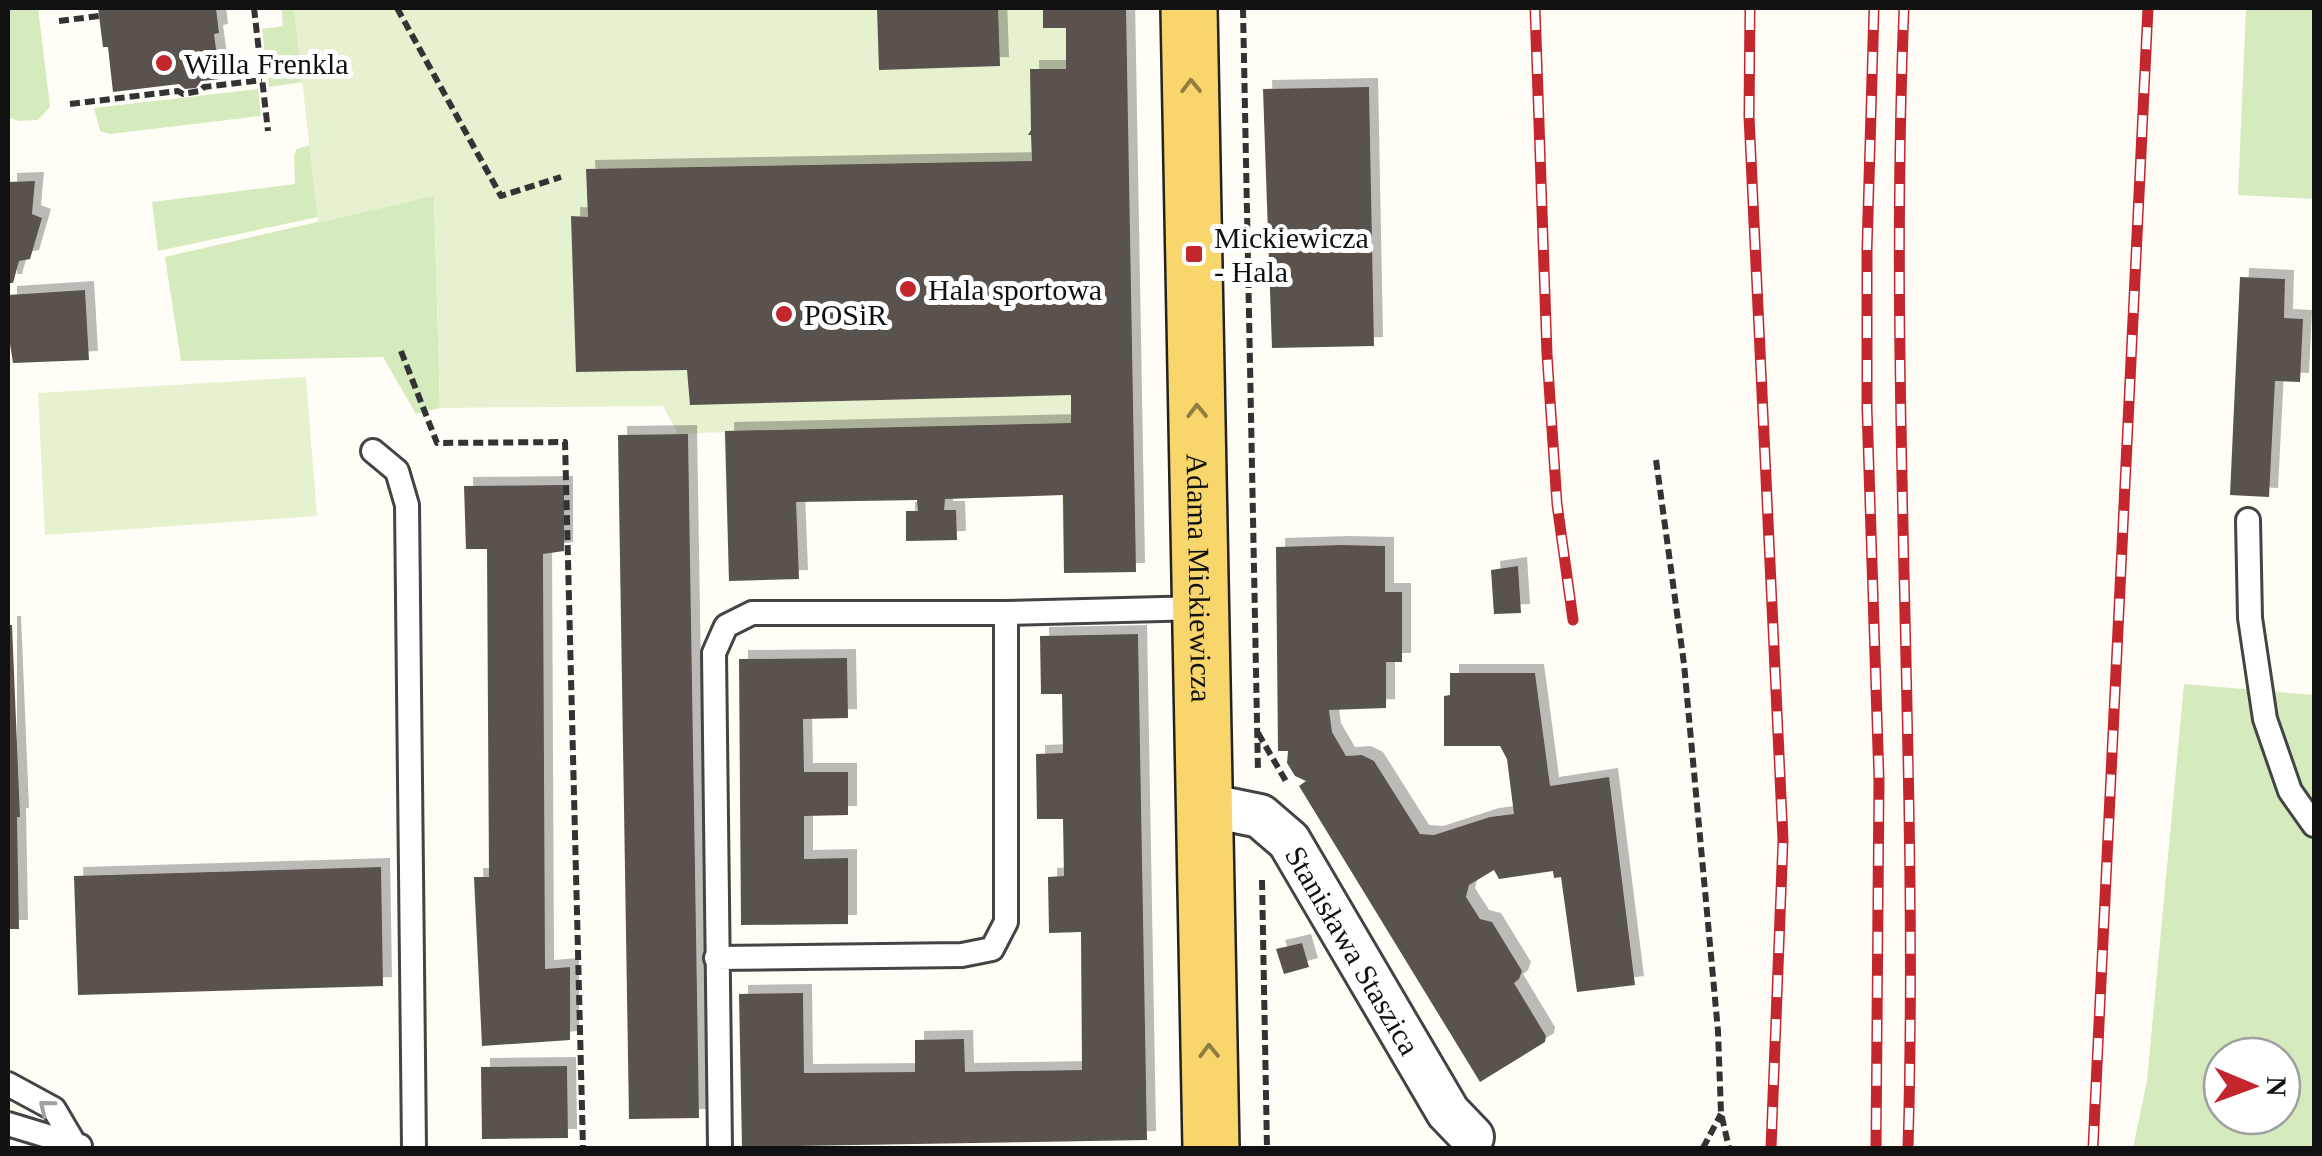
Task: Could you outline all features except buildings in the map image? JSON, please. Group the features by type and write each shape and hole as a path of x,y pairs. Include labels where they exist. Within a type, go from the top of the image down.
{"main road":[{"name":"Adama Mickiewicza","path":"1189,8 1211,1148"}],"street":[{"name":"Stanisława Staszica","path":"1206,804 1260,816 1289,841 1448,1112 1472,1137"}],"lane":[{"path":"373,451 397,471 407,504 414,1148"},
{"path":"2248,520 2250,618 2265,719 2290,791 2314,825"},
{"path":"720,1148 714,653 726,626 752,613 1201,608"},
{"path":"716,958 962,955 992,949 1006,922 1006,613"},
{"path":"8,1084 54,1109 78,1146"},
{"path":"8,1124 78,1146"}],"path":[{"path":"254,8 268,131"},
{"path":"397,8 501,196 561,177"},
{"path":"1243,8 1257,732"},
{"path":"59,21 99,16"},
{"path":"70,104 178,91 200,92 204,87 262,80"},
{"path":"401,351 437,443 564,442 584,1148"},
{"path":"1656,460 1684,664 1718,1030 1722,1113 1729,1148"},
{"path":"1262,882 1268,1148"},
{"path":"1702,1148 1722,1113"}],"green space":[{"path":"11,8 38,8 50,107 38,120 8,117"},
{"path":"281,8 294,8 303,82 269,87 262,29 283,26"},
{"name":"POSiR","path":"294,8 1126,8 1136,572 1064,573 1062,495 945,499 945,510 956,510 957,540 906,541 906,511 918,511 917,500 797,502 799,579 729,581 724,432 678,434 663,406 440,408 434,196 318,223"},
{"path":"2246,8 2314,8 2314,199 2238,195"},
{"path":"258,89 261,116 110,134 100,131 94,108"},
{"path":"310,145 318,217 158,251 152,202 295,184 294,155 297,149"},
{"path":"434,195 440,408 416,414 383,357 181,361 165,257"},
{"path":"306,377 317,516 45,535 38,393"},
{"path":"2184,684 2314,695 2314,1148 2133,1148 2147,1081"}],"railway":[{"path":"1535,8 1547,354 1557,504 1573,620"},
{"path":"1750,8 1749,116 1783,840 1771,1148"},
{"path":"1874,8 1867,408 1879,780 1876,1148"},
{"path":"1904,8 1899,293 1910,863 1908,1148"},
{"path":"2093,1148 2148,8"}],"place":[{"name":"Willa Frenkla","path":"164,63"},
{"name":"Mickiewicza - Hala","path":"1194,254"},
{"name":"Hala sportowa","path":"908,289"},
{"name":"POSiR","path":"784,314"}]}
